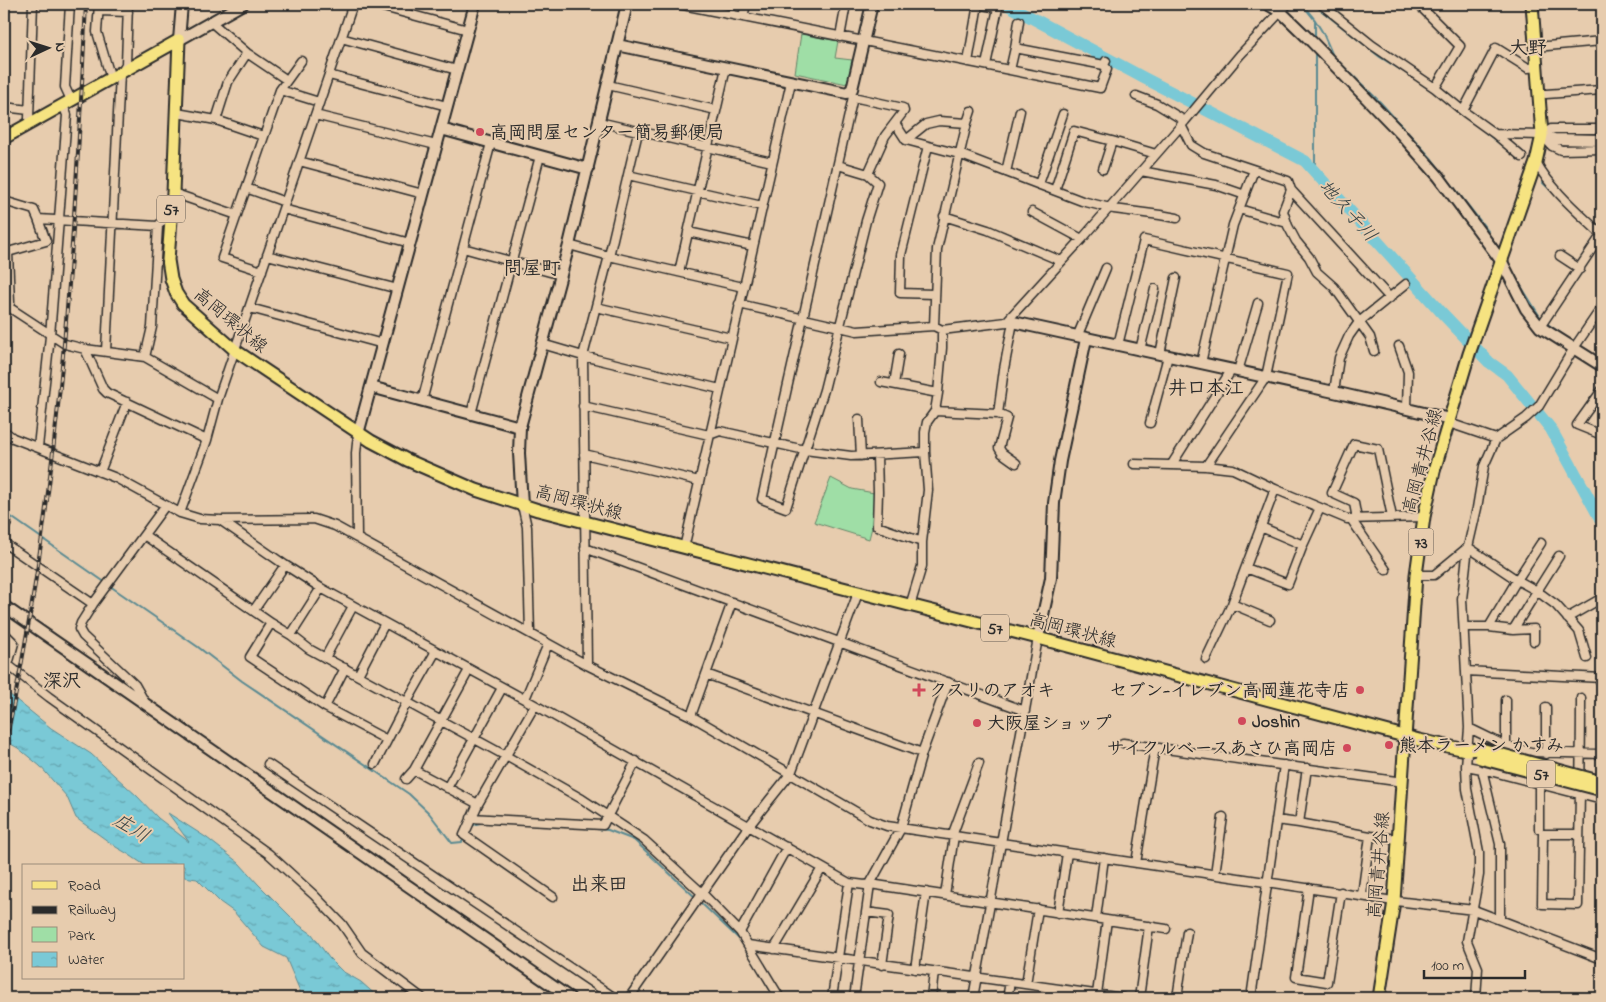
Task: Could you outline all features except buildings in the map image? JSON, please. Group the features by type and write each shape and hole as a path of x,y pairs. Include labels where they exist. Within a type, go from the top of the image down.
{"main road":[{"name":"高岡青井谷線","path":"1379,998 1394,901 1416,575 1424,517 1434,471 1470,354 1536,162 1542,135 1532,4"},
{"path":"4,138 179,40"},
{"name":"高岡環状線","path":"179,40 177,113 168,260 171,279 176,293 183,304 236,351 358,434 415,464 476,490 522,505 1038,638 1405,736 1466,750 1481,759 1602,790"},
{"name":"高岡環状線","path":"1481,759 1602,782"}],"street":[{"path":"31,122 29,110 33,4"},
{"path":"38,447 50,336 67,115 65,87 70,4"},
{"path":"179,40 182,4"},
{"path":"179,40 226,9 243,4"},
{"path":"180,514 208,440 218,400 353,4"},
{"path":"372,4 468,30"},
{"path":"357,538 356,453 358,434 475,4"},
{"path":"530,633 527,527 522,505 519,453 520,428 569,245 627,4"},
{"path":"678,4 1100,88 1107,69 1105,63 1015,48"},
{"path":"743,17 746,4"},
{"path":"840,37 846,4"},
{"path":"838,165 868,174 878,183 866,221 824,390 786,508 762,499 838,165 862,41 872,4"},
{"path":"968,62 977,4 998,6 986,65"},
{"path":"1267,4 1281,12 1312,42 1401,134 1438,177 1502,262 1526,309 1543,324 1576,345 1593,362 1602,366"},
{"path":"998,414 1010,322 1061,260 1156,154 1240,55 1288,4"},
{"path":"1321,4 1372,45 1436,88 1522,157"},
{"path":"1418,4 1460,46 1436,88"},
{"path":"106,352 112,223 115,76 97,32 99,7 128,8 126,64 115,76"},
{"path":"210,21 247,53 287,80"},
{"path":"1010,70 1019,21"},
{"path":"341,38 457,70"},
{"path":"1536,47 1602,41"},
{"path":"617,46 847,92 903,108 904,111 885,136 868,174"},
{"path":"1463,111 1496,48 1528,68 1538,67"},
{"path":"216,120 228,82 247,53"},
{"path":"262,270 222,258 280,90 301,60"},
{"path":"679,272 726,68"},
{"path":"329,75 447,106"},
{"path":"684,548 791,82"},
{"path":"608,85 716,110"},
{"path":"280,90 319,102"},
{"path":"1546,94 1602,90"},
{"path":"1136,96 1158,104 1183,123 1191,145 1204,153 1288,181 1291,190 1390,298"},
{"path":"4,107 29,110"},
{"path":"910,606 922,566 922,542 928,490 925,452 927,422 935,411 942,348 934,294 936,249 971,111"},
{"path":"1006,172 1020,112"},
{"path":"177,113 216,120 263,136"},
{"path":"1039,184 1063,114"},
{"path":"315,115 436,145"},
{"path":"906,140 926,124 939,121 967,123"},
{"path":"599,122 772,162"},
{"path":"895,123 906,140 959,154 1082,200 1114,210 1160,214 1176,218"},
{"path":"1542,135 1551,129 1602,128"},
{"path":"441,129 588,169"},
{"path":"1055,190 1074,130 1156,154"},
{"path":"587,665 584,522 584,356 638,132"},
{"path":"1495,134 1542,135 1554,139 1602,140"},
{"path":"1542,135 1552,146 1561,150 1602,149"},
{"path":"1104,169 1112,141"},
{"path":"422,401 491,143"},
{"path":"928,146 901,255 900,293 934,294"},
{"path":"471,414 540,156"},
{"path":"299,161 423,194"},
{"path":"1536,162 1553,188 1602,234 1543,324"},
{"path":"1201,363 1233,224 1254,170"},
{"path":"1141,171 1159,176 1176,177 1216,185 1245,195"},
{"path":"628,175 762,206"},
{"path":"246,188 284,205 410,243"},
{"path":"1291,190 1283,211 1296,241 1309,257 1317,272 1334,287 1370,337 1374,351"},
{"path":"173,193 236,215"},
{"path":"4,202 34,210 46,242 6,252 10,303 6,306 64,344 144,358 218,400"},
{"path":"1239,209 1287,223"},
{"path":"144,358 152,327 158,226 171,211"},
{"path":"1032,212 1082,238"},
{"path":"944,216 988,230 1061,260"},
{"path":"38,219 158,226"},
{"path":"688,232 753,246"},
{"path":"1118,345 1144,240 1288,273 1266,377 1206,466"},
{"path":"569,245 743,287"},
{"path":"463,248 561,275"},
{"path":"267,255 398,289"},
{"path":"1560,256 1580,269"},
{"path":"973,998 1038,638 1051,578 1054,503 1081,338 1106,268"},
{"path":"1150,422 1164,355 1176,278"},
{"path":"1334,392 1339,358 1349,336 1359,322 1406,284"},
{"path":"1140,350 1156,289"},
{"path":"1172,464 1235,370 1258,303"},
{"path":"739,304 857,331 938,328 1010,322 1407,408 1450,421 1496,439"},
{"path":"596,307 732,338"},
{"path":"1476,998 1478,968 1467,941 1479,875 1479,852 1467,788 1466,766 1469,728 1462,599 1468,547 1484,466 1496,439 1539,406 1576,345 1602,307"},
{"path":"250,308 383,344"},
{"path":"542,344 720,389"},
{"path":"1399,346 1408,372 1407,408"},
{"path":"86,349 103,389 107,393 208,440"},
{"path":"894,384 899,354"},
{"path":"881,382 938,393"},
{"path":"371,387 520,428"},
{"path":"1602,390 1577,426 1602,435"},
{"path":"100,472 127,402"},
{"path":"583,406 709,435 720,431 805,450 850,456 925,452"},
{"path":"935,411 998,414 1007,418 999,448 1002,453 1016,463"},
{"path":"859,419 861,456"},
{"path":"4,431 13,438 116,478 180,514 200,519 220,520 314,519 334,526 587,665 691,716 870,820 887,826 1394,901 1474,910 1602,959"},
{"path":"1386,570 1354,519 1354,502 1332,493 1354,444 1378,449 1392,517"},
{"path":"584,454 699,481"},
{"path":"877,455 877,526 922,542"},
{"path":"1134,464 1172,464 1233,469 1346,519 1424,517"},
{"path":"1206,659 1232,604 1275,489"},
{"path":"145,703 135,685 84,636 80,629 81,623 93,604 165,506"},
{"path":"1246,568 1288,584 1320,508"},
{"path":"4,515 7,523 4,529"},
{"path":"220,520 321,588 636,761 748,827 849,883 926,892 1166,929"},
{"path":"1261,527 1303,545"},
{"path":"144,535 309,649 506,756 582,800 644,840 702,893 740,932 780,998"},
{"path":"4,543 93,604"},
{"path":"1489,626 1541,543"},
{"path":"1416,575 1434,575 1468,547"},
{"path":"1468,547 1556,605 1579,631 1587,658"},
{"path":"585,548 1025,711"},
{"path":"1513,630 1559,556"},
{"path":"254,610 285,565"},
{"path":"291,635 321,588"},
{"path":"628,998 748,827 791,773 858,593"},
{"path":"1568,618 1602,598"},
{"path":"691,716 732,602"},
{"path":"1232,604 1270,620"},
{"path":"4,606 570,998"},
{"path":"325,658 353,606"},
{"path":"271,623 250,657 325,707 387,740"},
{"path":"358,675 385,623"},
{"path":"1464,627 1489,626 1513,630 1534,629 1534,641"},
{"path":"4,633 14,643 8,665 49,697 270,854 342,924 362,953 422,998"},
{"path":"525,699 548,644"},
{"path":"375,764 436,651"},
{"path":"325,707 345,668"},
{"path":"406,779 414,770 469,670"},
{"path":"1466,671 1602,678"},
{"path":"706,674 922,753"},
{"path":"854,998 870,884 901,828 922,753 948,682"},
{"path":"448,788 502,688"},
{"path":"1579,834 1543,834 1542,904 1578,905 1582,698"},
{"path":"1506,700 1506,746"},
{"path":"535,705 478,804 464,836 553,897"},
{"path":"1546,707 1546,754"},
{"path":"1469,728 1506,746 1531,752 1546,754 1602,754"},
{"path":"1123,743 1403,782"},
{"path":"1136,863 1155,747"},
{"path":"1466,766 1481,759 1539,784 1602,800"},
{"path":"1481,759 1500,844 1500,920"},
{"path":"472,818 603,825 636,761"},
{"path":"945,895 953,836 979,763"},
{"path":"268,764 614,998"},
{"path":"1251,998 1284,764"},
{"path":"1299,824 1307,768"},
{"path":"414,770 478,804"},
{"path":"1539,784 1539,829"},
{"path":"1215,874 1223,817"},
{"path":"1276,820 1399,840"},
{"path":"1362,895 1370,836"},
{"path":"740,932 787,847"},
{"path":"1058,913 1067,853"},
{"path":"1096,918 1104,858"},
{"path":"774,949 822,868"},
{"path":"832,998 849,883"},
{"path":"1309,888 1296,977 1328,982 1341,892"},
{"path":"915,969 926,892"},
{"path":"1026,984 1038,910"},
{"path":"866,912 889,915 882,965"},
{"path":"1097,994 1107,920"},
{"path":"1139,998 1149,926"},
{"path":"1177,998 1187,932"},
{"path":"748,945 1026,984 1082,995 1097,994 1123,998"},
{"path":"931,998 934,972"},
{"path":"1007,998 1010,982"},
{"path":"1043,998 1044,987"}],"green space":[{"path":"801,34 838,41 835,58 852,60 847,84 795,73"},
{"path":"831,478 852,489 874,493 872,527 869,539 814,522"}],"water":[{"name":"庄川","path":"4,690 51,728 91,754 158,818 189,842 168,813 207,838 239,863 299,925 312,934 329,958 342,971 361,982 379,998 368,998 362,993 362,998 303,998 286,958 264,947 234,912 220,902 197,879 185,877 185,864 143,864 116,847 76,818 67,797 40,766 18,748 4,740"}],"waterway":[{"name":"地久子川","path":"1006,4 1305,161 1443,314 1489,362 1507,375 1551,429 1602,522"},
{"path":"1302,4 1315,20 1315,39"},
{"path":"1313,4 1380,57 1417,80"},
{"path":"1315,20 1333,56 1380,102 1432,159 1488,231"},
{"path":"1315,51 1315,171"},
{"path":"1471,121 1514,155"},
{"path":"1543,183 1556,195"},
{"path":"1516,278 1542,320"},
{"path":"1546,323 1569,339"},
{"path":"4,505 7,514 106,583"},
{"path":"110,586 198,647 242,681 409,794 429,813 452,843 462,842 465,837"},
{"path":"471,827 486,822"},
{"path":"560,826 608,830 634,840 696,898"},
{"path":"699,901 741,941"},
{"path":"755,964 775,998"}],"railway":[{"path":"4,750 23,658 51,472 69,285 86,4"}],"place":[{"name":"高岡問屋センター簡易郵便局","path":"480,132"},
{"name":"クスリのアオキ","path":"919,690"},
{"name":"セブン-イレブン高岡蓮花寺店","path":"1360,690"},
{"name":"Joshin","path":"1242,721"},
{"name":"大阪屋ショップ","path":"977,723"},
{"name":"熊本ラーメン かすみ","path":"1389,745"},
{"name":"サイクルベースあさひ高岡店","path":"1347,748"}],"district":[{"name":"大野","path":"1528,47"},
{"name":"問屋町","path":"532,267"},
{"name":"井口本江","path":"1206,387"},
{"name":"深沢","path":"62,680"},
{"name":"出来田","path":"599,883"}]}
